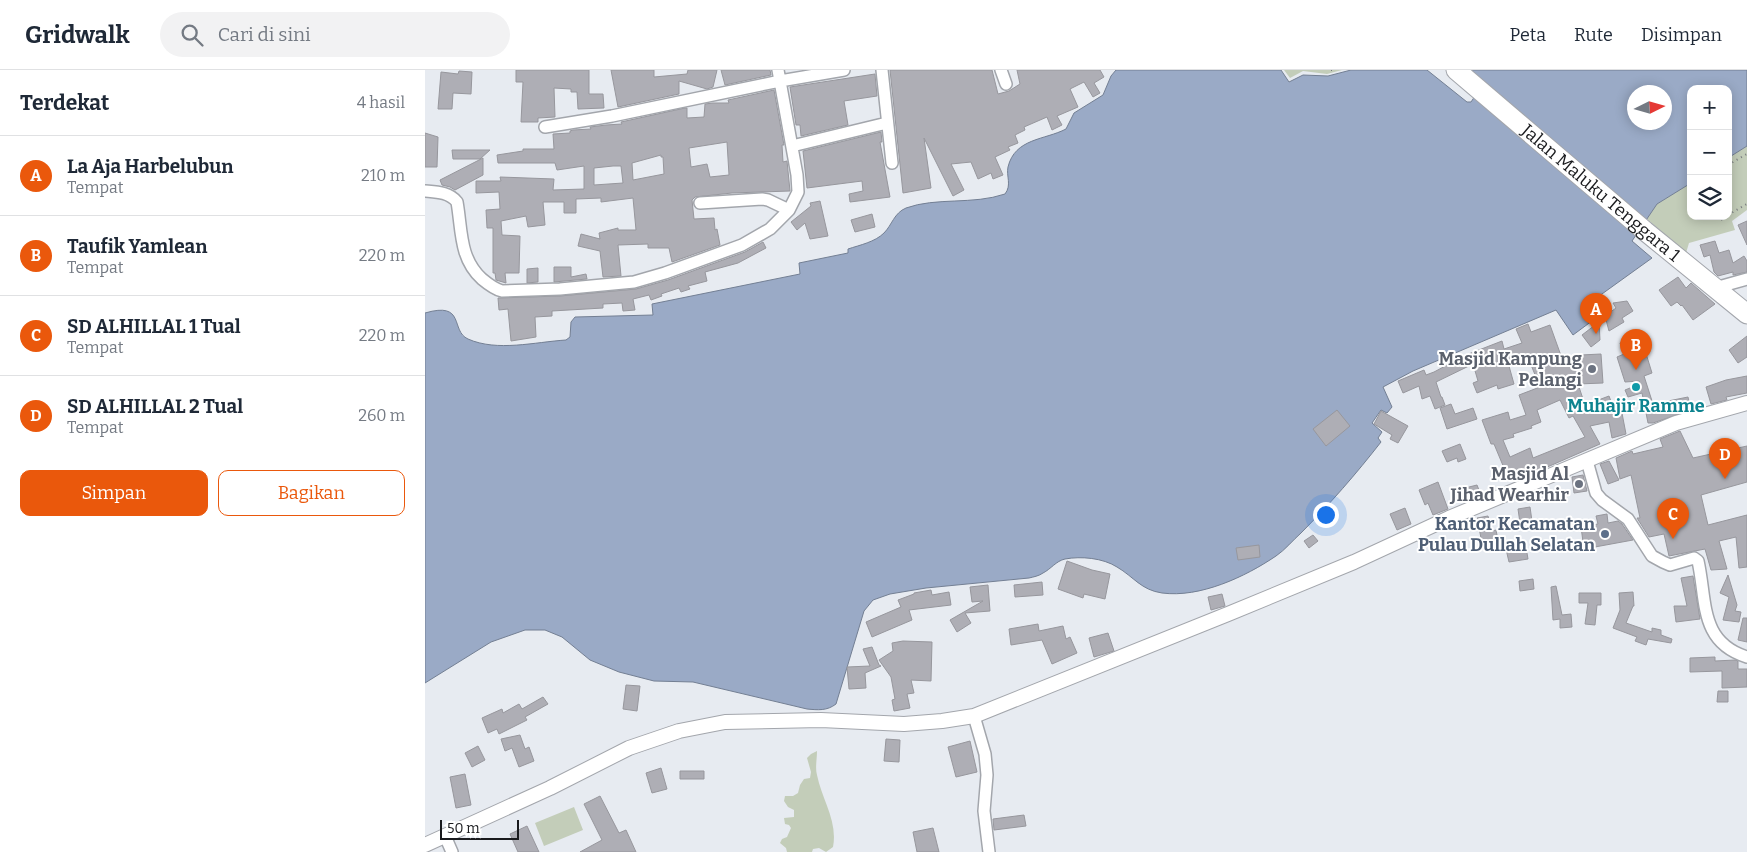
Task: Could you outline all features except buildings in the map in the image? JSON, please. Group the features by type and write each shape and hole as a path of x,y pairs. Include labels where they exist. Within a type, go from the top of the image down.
{"highway":[{"name":"Jalan Maluku Tenggara 1","path":"1458,71 1645,231 1747,314"}],"street":[{"path":"545,127 612,116 779,76 844,70"},
{"path":"882,70 892,163"},
{"path":"1001,70 1006,84"},
{"path":"425,191 447,195 457,202 466,260 475,273 484,281 502,291 560,289 634,282 665,273 742,245 770,229 789,210 797,196 799,186 779,76"},
{"path":"792,146 887,123"},
{"path":"701,204 762,199 789,210"},
{"path":"1715,288 1747,279"},
{"path":"425,845 550,788 629,748 696,727 725,722 764,720 921,723 974,716 1307,582 1449,518 1677,423 1747,403"},
{"path":"1587,461 1597,493 1602,500 1628,519 1652,556 1670,565 1694,558 1698,561 1706,615 1712,630 1725,646 1736,654 1747,657"},
{"path":"974,716 985,754 987,775 984,811 989,852"},
{"path":"445,836 452,852"}],"path":[{"path":"1331,70 1336,70"},
{"path":"1732,163 1747,154"},
{"path":"1732,213 1747,204"}],"green space":[{"path":"1284,70 1342,70 1327,74 1303,71 1290,78"},
{"path":"1747,146 1747,210 1732,221 1735,230 1689,243 1686,253 1647,219 1657,204 1687,185 1687,220 1732,220 1732,155"},
{"path":"817,751 816,772 831,819 834,837 833,847 826,852 819,848 813,849 812,852 787,852 786,848 780,843 782,839 787,837 791,828 785,824 784,818 794,817 794,810 788,807 784,801 785,796 793,796 798,793 804,779 810,778 811,772 807,758"},
{"path":"574,807 583,830 544,846 535,823"}],"water":[{"path":"1116,70 1281,70 1289,82 1303,75 1328,76 1351,70 1427,70 1467,102 1471,102 1475,96 1466,70 1747,70 1747,146 1732,155 1732,85 1687,85 1687,185 1657,204 1632,241 1652,258 1588,304 1596,318 1573,335 1556,310 1413,371 1383,387 1392,407 1387,413 1381,410 1372,423 1382,432 1378,438 1381,442 1362,466 1343,489 1283,551 1264,564 1222,584 1191,592 1177,594 1162,593 1143,586 1111,564 1092,558 1078,558 1062,560 1041,574 1029,578 926,588 890,594 873,600 864,611 836,704 822,710 807,709 693,682 654,681 619,672 590,660 562,637 545,630 525,630 491,642 425,683 425,313 438,310 452,314 463,335 479,343 504,346 529,344 566,340 570,337 571,322 575,317 653,315 652,304 800,274 799,263 848,253 848,249 876,239 887,230 899,213 906,208 930,203 980,199 1005,194 1008,187 1008,167 1017,150 1032,141 1066,129 1074,113 1103,95 1111,76"}],"place":[{"name":"La Aja Harbelubun","path":"1596,334"},
{"name":"Masjid Kampung Pelangi","path":"1592,369"},
{"name":"Taufik Yamlean","path":"1636,370"},
{"name":"Muhajir Ramme","path":"1636,387"},
{"name":"SD ALHILLAL 2 Tual","path":"1725,479"},
{"name":"Masjid Al Jihad Wearhir","path":"1579,484"},
{"name":"Kantor Kecamatan Pulau Dullah Selatan","path":"1605,534"},
{"name":"SD ALHILLAL 1 Tual","path":"1673,539"}]}
